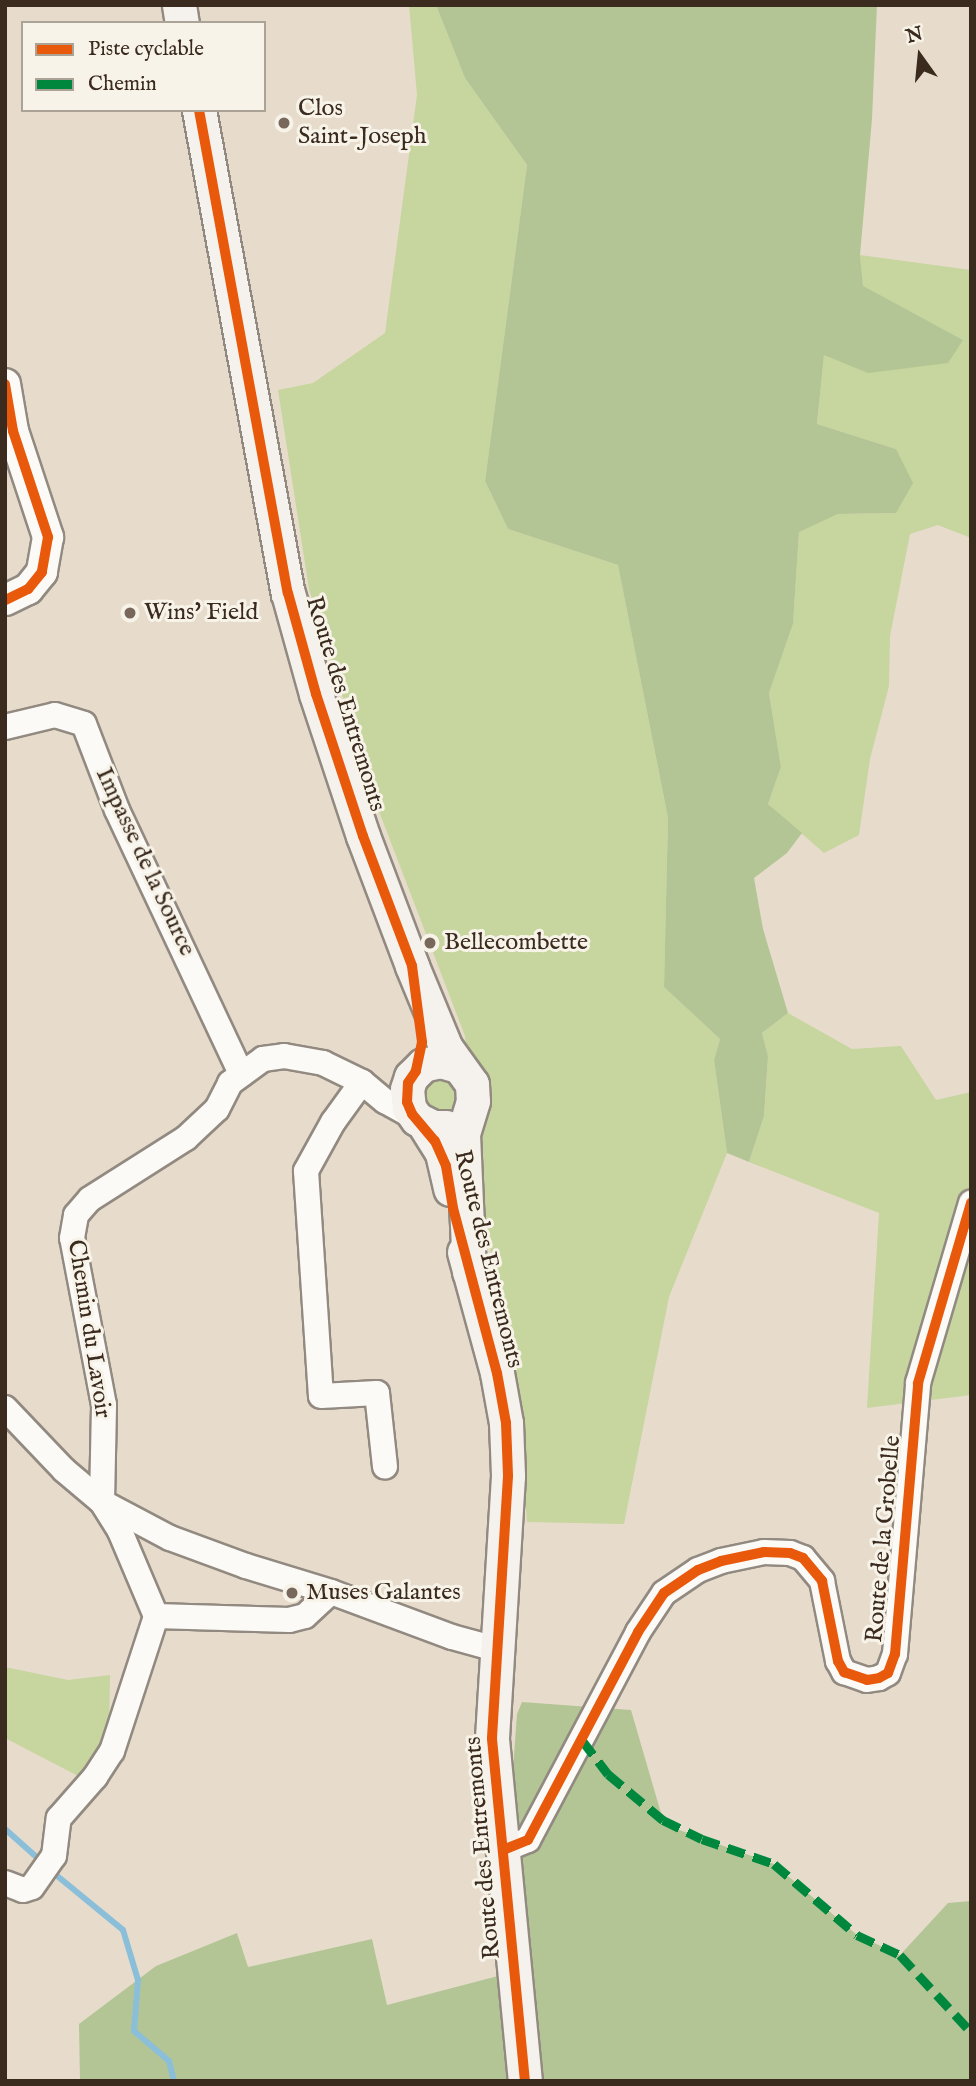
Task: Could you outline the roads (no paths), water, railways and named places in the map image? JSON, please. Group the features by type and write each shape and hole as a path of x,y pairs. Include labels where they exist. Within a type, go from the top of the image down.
{"main road":[{"name":"Route des Entremonts","path":"199,112 288,593 324,720 412,966 446,1048 472,1084 473,1101 466,1115 462,1162 468,1272"},
{"name":"Route des Entremonts","path":"412,966 422,1042 406,1096 446,1166 468,1272 496,1373 506,1423 508,1476 492,1739 524,2081"},
{"path":"413,1074 423,1065 440,1061 457,1066"},
{"name":"Route des Entremonts","path":"421,1122 433,1127 451,1126 466,1115"}],"street":[{"path":"5,384 13,431 48,537 42,572 28,589 5,600"},
{"name":"Impasse de la Source","path":"5,726 55,715 84,724 117,810 241,1074"},
{"name":"Chemin du Lavoir","path":"102,1502 104,1405 72,1238 76,1215 90,1199 186,1138 217,1109 230,1083 263,1059 284,1056 323,1063 362,1082 385,1101 421,1122"},
{"name":"Chemin du Lavoir","path":"362,1082 390,1085 413,1074"},
{"path":"362,1082 333,1122 306,1171 321,1396 377,1393 385,1467"},
{"name":"Route de la Grobelle","path":"503,1850 528,1840 638,1632 664,1593 698,1570 721,1561 765,1552 790,1553 803,1558 822,1581 838,1661 844,1672 867,1680 879,1678 888,1672 895,1654 918,1383 971,1203"},
{"path":"5,1408 64,1470 102,1502 170,1538 246,1566 331,1591 452,1637 496,1649"},
{"path":"5,1882 23,1890 32,1887 47,1866 59,1818 95,1777 112,1751 156,1616 120,1531 102,1502"},
{"path":"156,1616 289,1620 305,1616 331,1591"}],"waterway":[{"path":"5,1829 42,1862"},
{"path":"50,1870 123,1930 138,1980 134,2031 169,2061 174,2081"}],"place":[{"name":"Clos Saint-Joseph","path":"284,123"},
{"name":"Wins' Field","path":"130,613"},
{"name":"Bellecombette","path":"430,943"},
{"name":"Muses Galantes","path":"292,1593"}]}
